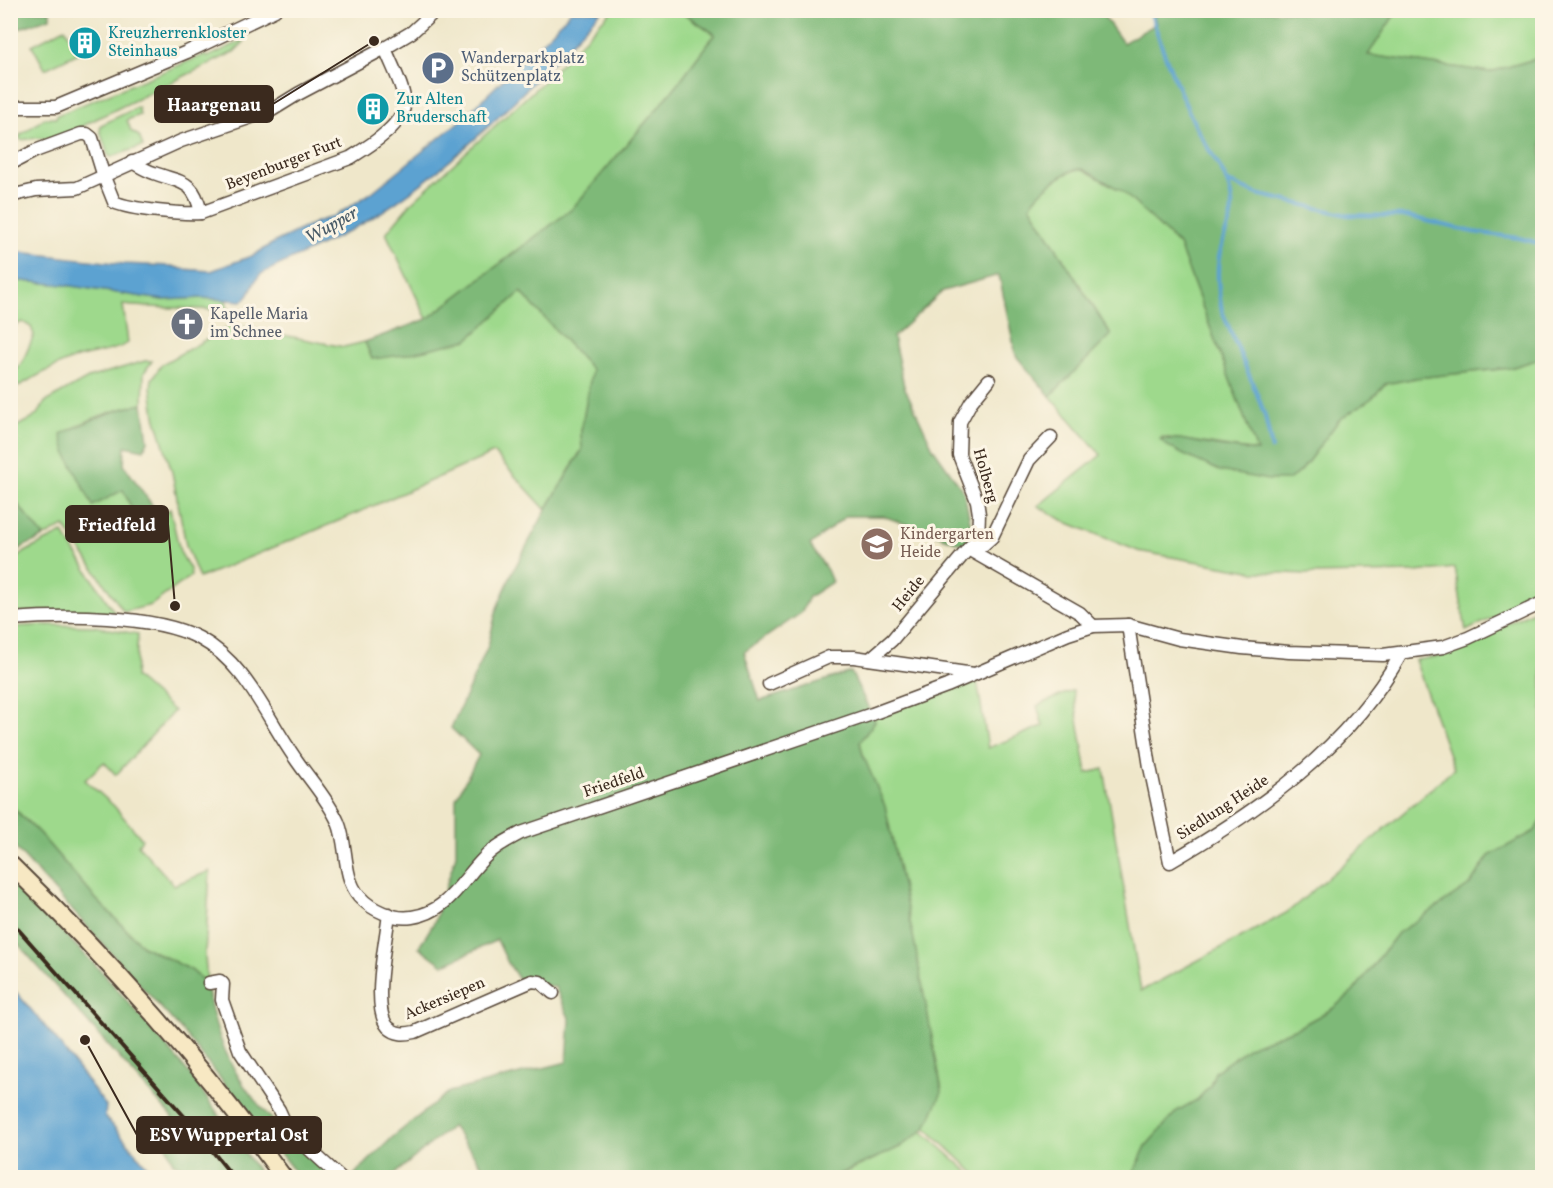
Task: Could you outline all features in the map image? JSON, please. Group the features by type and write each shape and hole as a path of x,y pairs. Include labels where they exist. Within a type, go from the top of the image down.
{"main road":[{"path":"10,864 83,935 144,1002 216,1086 284,1178"}],"street":[{"path":"10,107 56,107 187,52 275,10"},
{"path":"10,196 36,190 77,188 181,141 272,110 412,32 436,10"},
{"name":"Beyenburger Furt","path":"104,177 111,198 118,204 188,214 201,213 350,158 367,148 388,130 402,113 405,105 385,48"},
{"path":"10,164 35,151 81,134 87,134 92,138 104,177"},
{"path":"132,162 154,173 182,182 192,189 198,199 201,213"},
{"name":"Holberg","path":"968,549 978,538 979,522 976,501 959,455 960,422 971,402 989,380"},
{"name":"Holberg","path":"968,549 983,545 992,537 1029,460 1051,437"},
{"path":"968,549 1080,613 1094,626"},
{"name":"Heide","path":"870,659 892,640 968,549"},
{"path":"769,684 828,657 854,657 976,674 1043,644 1094,626 1128,625 1179,639 1242,648 1322,654 1401,654 1443,647 1468,638 1542,603"},
{"path":"10,619 78,617 153,624 187,633 209,644 244,678 285,744 334,814 341,832 348,871 358,895 388,915"},
{"name":"Siedlung Heide","path":"1128,625 1150,767 1170,862 1242,818 1304,771 1325,752 1363,709 1385,682 1401,654"},
{"name":"Friedfeld","path":"388,915 410,918 438,909 455,893 488,854 521,833 872,714 976,674"},
{"name":"Ackersiepen","path":"388,915 379,990 382,1015 385,1023 393,1031 407,1034 415,1032 532,981 540,982 553,993"},
{"path":"209,983 219,981 223,984 222,1000 240,1051 279,1110 288,1130 341,1178"}],"green space":[{"path":"11,10 50,11 50,18 11,33"},
{"path":"611,11 680,11 715,34 673,90 572,209 427,319 386,233 411,203 545,80"},
{"path":"680,11 1100,11 1123,43 1156,24 1154,16 1163,11 1397,11 1368,55 1490,72 1542,57 1542,358 1510,368 1416,378 1385,384 1372,398 1339,420 1301,471 1288,480 1268,480 1220,471 1182,454 1160,439 1180,439 1257,451 1179,245 1122,191 1083,169 1069,172 1053,182 1039,194 1030,206 1111,335 1050,396 1016,356 999,275 943,291 893,337 904,386 933,448 964,492 971,526 965,545 883,516 846,516 810,545 827,570 832,582 809,597 801,613 744,652 760,701 851,672 875,721 860,742 863,755 885,806 914,940 942,1092 926,1128 900,1147 833,1177 491,1178 452,1126 391,1177 351,1178 394,1136 449,1092 567,1062 570,1020 555,987 520,981 497,940 443,965 419,947 435,921 456,855 456,798 479,755 451,728 488,646 497,608 512,573 582,450 581,431 592,370 521,292 467,340 403,355 372,359 365,342 427,319 572,209 673,90 715,34"},
{"path":"1397,11 1542,11 1542,57 1490,72 1367,55"},
{"path":"65,28 79,53 45,69 32,45"},
{"path":"240,35 244,42 234,52 68,135 56,140 38,138 21,140 19,136 45,118 56,118 57,115 204,55 208,57 240,42"},
{"path":"138,107 140,115 127,120 131,131 139,136 143,146 111,157 108,155 100,131 101,125"},
{"path":"1077,169 1083,169 1122,191 1179,245 1257,451 1162,437 1166,445 1220,471 1288,480 1301,471 1339,420 1372,398 1385,384 1416,378 1510,368 1542,358 1542,594 1466,631 1455,568 1415,572 1309,574 1255,572 1138,551 1066,522 1038,506 1101,455 1050,396 1111,335 1030,206 1050,184"},
{"path":"11,280 65,285 163,300 202,298 226,300 228,311 123,305 128,343 66,362 11,390 11,377 22,363 34,335 31,327 23,322 15,325 11,330"},
{"path":"521,292 592,370 581,431 582,449 546,510 494,453 343,519 199,578 186,545 172,472 155,416 152,379 162,364 232,325 344,347 365,342 372,359 467,340"},
{"path":"152,361 144,373 143,404 100,416 61,435 123,490 141,527 170,509 180,552 190,569 191,576 151,605 124,612 64,526 44,537 11,496 11,429 32,419 45,402 88,378"},
{"path":"143,404 148,441 144,450 125,446 124,465 159,515 141,528 123,490 93,506 67,455 61,434 111,413"},
{"path":"11,496 44,537 21,548 11,557"},
{"path":"63,533 116,615 54,611 11,613 10,574 13,560"},
{"path":"1542,607 1542,817 1535,831 1489,856 1470,885 1398,933 1353,992 1332,1009 1299,1027 1249,1047 1215,1072 1210,1086 1197,1100 1177,1111 1146,1146 1132,1177 979,1177 926,1128 942,1091 931,1033 860,742 875,721 872,714 976,674 988,748 1043,726 1037,706 1073,690 1087,773 1104,769 1141,991 1288,912 1454,769 1415,660 1441,656 1469,645 1505,624"},
{"path":"93,626 138,634 135,677 174,711 116,775 104,762 85,780 114,806 142,839 138,845 174,885 210,871 205,955 207,984 191,970 143,946 94,897 39,833 11,805 11,627"},
{"path":"10,805 39,833 94,897 142,946 191,970 207,984 213,1017 235,1072 268,1115 336,1177 299,1177 184,1033 11,844"},
{"path":"1542,817 1542,1177 1132,1177 1146,1146 1177,1111 1197,1100 1210,1086 1215,1072 1249,1047 1299,1027 1332,1009 1353,992 1398,933 1470,885 1489,856 1535,831"},
{"path":"11,880 102,972 190,1074 262,1177 207,1177 173,1163 164,1139 173,1131 172,1117 19,945 11,940"},
{"path":"922,1131 974,1177 833,1178 900,1147"}],"water":[{"name":"Wupper","path":"571,11 601,11 520,96 461,151 431,177 367,221 261,274 248,296 242,301 202,298 163,300 65,285 11,280 11,251 211,271 254,255 314,223 337,215 371,193 461,120"},
{"path":"10,985 55,1038 106,1106 105,1116 155,1176 170,1177 11,1177"}],"waterway":[{"path":"1150,10 1179,91 1200,135 1223,172 1230,192 1231,215 1218,262 1222,311 1265,416 1272,449"},
{"path":"1226,181 1257,194 1347,215 1407,216 1473,232 1519,238 1542,244"}],"railway":[{"path":"10,920 184,1116 234,1178"}],"place":[{"name":"Haargenau","path":"374,41"},
{"name":"Kreuzherrenkloster Steinhaus","path":"85,43"},
{"name":"Wanderparkplatz Schützenplatz","path":"438,68"},
{"name":"Zur Alten Bruderschaft","path":"373,109"},
{"name":"Kapelle Maria im Schnee","path":"187,324"},
{"name":"Kindergarten Heide","path":"877,544"},
{"name":"Friedfeld","path":"175,606"},
{"name":"ESV Wuppertal Ost","path":"85,1040"}]}
